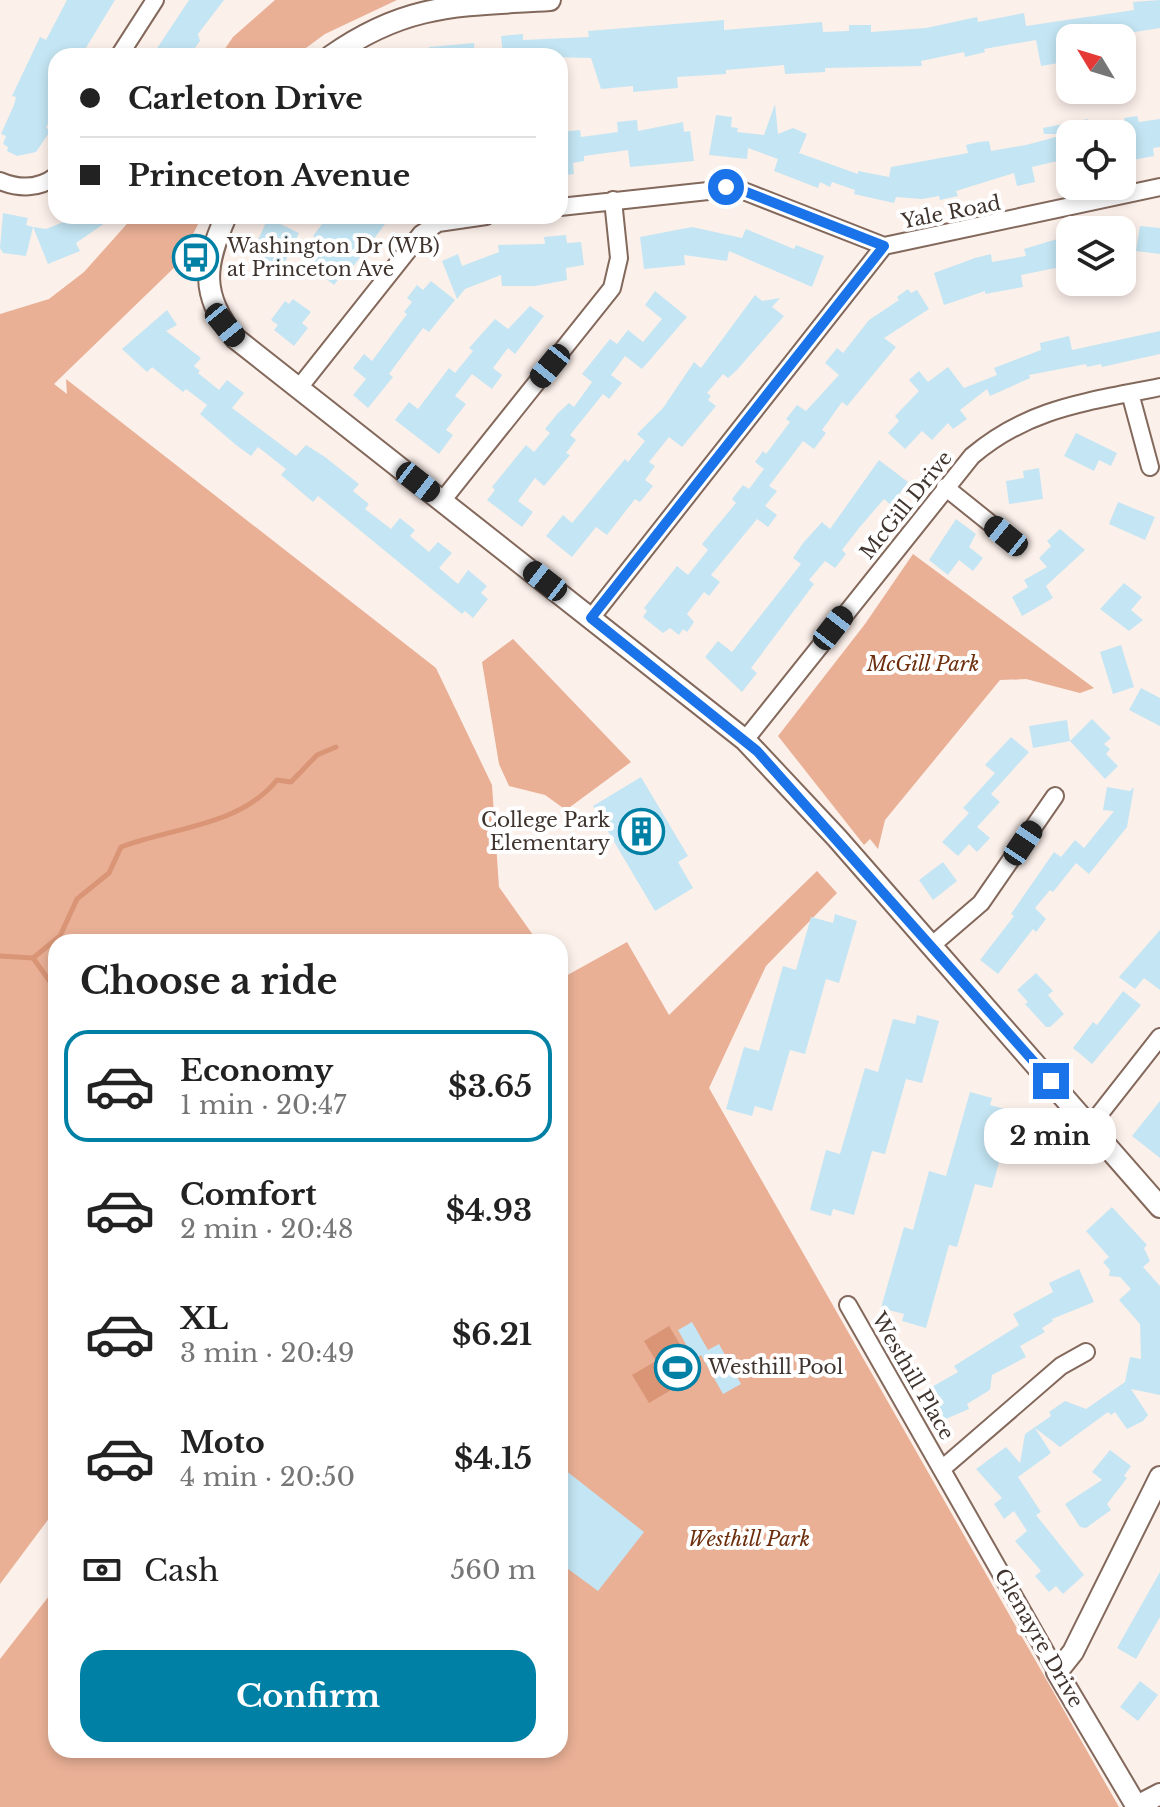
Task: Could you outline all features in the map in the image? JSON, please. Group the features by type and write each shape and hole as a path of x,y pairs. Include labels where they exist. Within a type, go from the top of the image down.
{"street":[{"path":"124,48 155,0"},
{"path":"342,48 368,30 402,16 452,7 550,0"},
{"path":"0,181 17,186 35,186 48,180"},
{"name":"Yale Road","path":"591,618 884,246 1160,187"},
{"path":"568,206 736,188 884,246"},
{"path":"442,501 612,288 619,258 613,200"},
{"path":"223,224 213,247 210,292 219,316 235,338 745,740 1091,1125 1160,1207"},
{"path":"298,389 428,227 444,224"},
{"name":"McGill Drive","path":"745,740 972,456 1019,422 1160,387"},
{"path":"1130,393 1150,467"},
{"path":"945,487 1006,536"},
{"path":"931,946 981,903 1055,796"},
{"path":"1091,1125 1160,1037"},
{"name":"Westhill Place","path":"848,1305 943,1468"},
{"path":"943,1468 1061,1366 1086,1352"},
{"name":"Glenayre Drive","path":"943,1468 1057,1672 1137,1806"},
{"path":"1057,1672 1073,1652 1160,1477"},
{"path":"1137,1806 1160,1794"}],"green space":[{"path":"275,0 397,0 325,34 306,48 225,48 233,37"},
{"path":"127,224 198,224 179,263 54,384 67,394 66,379 436,668 492,785 499,887 532,934 48,934 48,1520 0,1584 0,314 49,299 84,272"},
{"name":"McGill Park","path":"913,554 1094,688 1080,693 1026,679 1000,680 885,820 878,849 870,839 864,845 778,736 865,624"},
{"path":"513,639 631,762 566,810 545,795 509,786 499,764 482,662"},
{"name":"Westhill Park","path":"817,871 837,893 766,966 709,1088 1119,1807 0,1807 0,1659 48,1597 48,1758 568,1758 568,975 627,942 669,1015"}],"shaded area":[{"path":"669,1326 698,1374 649,1403 632,1375 656,1361 644,1341"}],"building":[{"path":"67,0 115,0 86,48 48,48 48,134 36,152 17,156 7,151 8,147 3,144 6,136 1,134 14,105 16,97 12,96 40,37 46,40"},
{"path":"189,0 224,0 198,34 200,41 195,48 157,48"},
{"path":"1160,0 1160,28 1136,32 1136,24 1056,24 1056,63 1041,66 1036,40 984,49 985,52 965,57 964,52 921,61 922,66 825,68 825,72 785,74 784,65 726,70 726,74 677,77 678,88 633,92 633,86 601,89 591,58 568,57 568,48 502,48 501,36 523,34 523,40 589,37 588,31 724,20 724,30 822,22 823,32 849,31 849,25 871,25 871,32 926,28 977,17 978,22 1024,13 1026,26 1134,10 1133,2"},
{"path":"474,43 474,48 429,48"},
{"path":"775,104 778,134 793,128 807,134 799,153 858,174 858,171 889,177 891,167 968,153 966,145 989,141 991,151 1056,137 1056,161 1032,167 1035,182 1017,186 1014,173 956,191 958,196 940,200 939,196 922,199 896,197 894,203 854,194 855,190 832,182 830,187 820,182 818,188 774,171 778,159 748,148 747,159 709,155 716,115 732,117 731,127 738,128 737,132 764,135"},
{"path":"1137,116 1139,122 1160,119 1160,147 1153,148 1154,156 1136,159 1136,120 1124,118"},
{"path":"637,120 638,131 683,122 684,132 690,131 694,161 630,167 628,150 584,156 584,161 573,163 574,174 568,175 568,131 580,130 581,137 618,132 617,122"},
{"path":"1056,125 1056,134 1044,134 1043,128"},
{"path":"3,213 28,218 26,225 33,227 26,256 3,253 0,248"},
{"path":"58,224 103,224 76,243 80,251 48,264 33,227 46,229"},
{"path":"265,224 280,224 299,233 282,268 253,251"},
{"path":"322,224 385,224 349,272 346,269 334,285 310,266 324,247 313,236"},
{"path":"1140,226 1160,228 1160,254 1136,251"},
{"path":"692,227 742,238 746,229 794,249 796,245 824,256 812,287 729,251 727,261 684,255 685,265 644,269 640,237"},
{"path":"566,235 567,243 581,242 584,265 566,268 567,280 535,286 502,286 501,275 465,289 457,299 442,261 458,254 462,266 499,252 498,245 545,244 544,237"},
{"path":"1056,239 1056,268 1021,275 1023,287 985,294 985,291 944,305 934,273 991,254 992,262 1026,256 1024,249"},
{"path":"431,281 455,300 429,332 423,328 389,374 393,377 368,408 353,395 366,379 353,368 364,354 372,361 407,314 404,312 412,302 407,298 417,285 423,290"},
{"path":"908,289 911,293 917,290 929,309 884,338 896,347 847,406 842,402 822,430 826,433 814,449 803,441 769,486 777,491 765,506 777,515 768,527 757,519 711,575 720,582 709,596 704,592 687,614 694,622 687,632 683,629 679,635 670,628 663,633 643,617 647,611 644,608 677,566 688,575 708,550 702,544 736,503 732,499 743,485 749,489 764,469 755,462 763,451 766,454 790,422 786,419 797,405 806,411 839,375 825,363 837,348 843,353 869,320 899,300 897,297"},
{"path":"655,291 687,317 642,369 625,356 611,375 622,383 609,399 603,394 570,435 576,440 566,453 570,455 544,486 535,478 518,501 533,512 522,527 487,500 495,490 492,487 526,445 534,452 550,433 545,429 558,413 569,403 574,407 592,382 582,374 610,339 617,344 628,330 643,342 662,319 645,305"},
{"path":"755,295 762,301 780,298 772,307 784,316 736,371 728,378 723,374 707,393 711,396 708,400 716,406 682,447 669,437 649,462 655,466 645,480 653,486 640,502 635,499 607,535 596,527 572,557 546,536 563,515 572,523 625,459 628,462 645,441 637,434 663,408 694,362 701,368"},
{"path":"293,299 311,312 302,323 308,328 294,346 274,330 278,325 271,320 285,301 289,304"},
{"path":"530,306 544,316 515,354 508,348 493,368 502,375 492,389 472,374 455,396 466,404 446,430 453,435 439,454 395,420 409,402 418,409 449,368 455,373 473,351 469,348 495,319 508,329"},
{"path":"167,310 177,325 166,331 201,358 194,366 200,371 198,373 219,390 227,380 244,393 232,408 296,456 306,445 325,457 359,484 353,491 369,504 365,509 391,529 400,518 415,530 410,536 429,552 438,542 452,553 439,568 458,584 468,570 487,586 481,593 488,599 473,618 465,611 462,614 318,496 313,502 281,475 286,469 258,447 251,456 236,445 200,414 207,405 186,389 183,392 152,367 147,372 122,349"},
{"path":"1160,331 1160,354 1102,367 1101,364 1087,367 1086,364 1029,375 1030,378 990,396 987,389 960,410 967,419 953,429 948,423 932,440 922,431 905,449 888,433 899,421 895,416 919,391 909,380 919,371 928,382 948,367 964,388 997,375 994,368 1041,350 1040,343 1069,336 1072,350"},
{"path":"1076,433 1117,453 1111,466 1099,460 1094,471 1064,456"},
{"path":"879,460 908,482 891,505 884,499 859,528 842,550 846,554 835,568 825,561 809,580 814,584 751,668 757,673 742,692 705,657 718,641 732,652 801,564 793,558 803,543 822,522 830,529"},
{"path":"1039,468 1043,499 1009,504 1006,481 1024,478 1023,471"},
{"path":"1118,502 1155,517 1145,540 1109,524"},
{"path":"956,519 976,534 969,547 983,558 973,571 959,560 948,575 929,560"},
{"path":"1060,529 1085,550 1046,586 1053,598 1022,616 1012,597 1028,587 1024,580 1047,567 1039,558 1051,546 1047,541"},
{"path":"1124,583 1142,597 1131,610 1143,620 1129,631 1100,609"},
{"path":"1121,645 1134,687 1113,694 1100,652"},
{"path":"1141,688 1160,698 1160,726 1129,710"},
{"path":"1092,719 1111,738 1104,744 1110,749 1106,754 1118,766 1105,779 1070,741"},
{"path":"1067,720 1070,741 1033,748 1029,726"},
{"path":"1011,737 1029,752 991,794 1000,802 977,827 990,838 977,852 969,844 958,856 942,842 969,813 963,808 995,773 985,765"},
{"name":"College Park Elementary","path":"641,777 688,856 678,862 693,888 655,911 593,806"},
{"path":"1107,787 1130,791 1134,787 1127,827 1089,874 1076,863 1053,892 1050,890 1035,908 1046,919 1036,932 1033,929 998,974 980,960 1014,916 1011,914 1054,852 1061,857 1075,840 1084,848 1114,811 1103,810"},
{"path":"943,862 957,881 933,900 919,880"},
{"path":"835,914 857,921 839,983 826,979 805,1054 790,1050 772,1111 755,1106 752,1116 726,1109 744,1047 759,1051 783,966 796,970 811,917 833,923"},
{"path":"1160,930 1160,990 1144,978 1135,989 1119,977"},
{"path":"1036,973 1053,991 1048,995 1064,1014 1050,1027 1046,1027 1025,1004 1028,1002 1017,990"},
{"path":"1123,991 1141,1005 1092,1064 1073,1048 1093,1022 1097,1025"},
{"path":"917,1015 939,1021 922,1083 906,1079 885,1154 872,1151 854,1215 833,1209 831,1216 810,1210 826,1150 840,1154 865,1068 878,1072 893,1019 915,1024"},
{"path":"970,1092 992,1098 990,1105 1013,1111 992,1188 975,1184 957,1247 949,1245 926,1328 902,1321 904,1314 881,1308 904,1227 913,1230 929,1171 946,1176"},
{"path":"1160,1101 1160,1158 1132,1136"},
{"path":"1112,1207 1147,1245 1144,1248 1150,1261 1143,1267 1160,1286 1160,1395 1131,1389 1148,1415 1143,1421 1127,1429 1115,1412 1111,1415 1108,1412 1060,1447 1035,1428 1051,1453 1018,1477 1041,1512 1036,1515 1084,1575 1063,1594 1056,1586 1049,1592 1035,1576 1041,1571 1015,1541 1027,1531 1014,1511 1004,1519 994,1504 1002,1498 976,1469 1006,1447 1020,1463 1025,1434 1051,1416 1049,1412 1065,1401 1086,1409 1125,1382 1130,1357 1141,1359 1140,1324 1119,1300 1131,1289 1120,1277 1109,1276 1110,1270 1103,1262 1109,1257 1086,1231"},
{"path":"1079,1269 1094,1302 1052,1319 1042,1328 1045,1332 1020,1346 1026,1357 992,1375 990,1390 967,1404 969,1409 941,1421 927,1397 933,1393 930,1388 958,1372 954,1366 1019,1325 1013,1314 1053,1292 1049,1283"},
{"path":"692,1322 708,1350 719,1344 741,1384 723,1394 701,1355 694,1359 678,1330"},
{"path":"1110,1450 1131,1466 1124,1476 1127,1478 1107,1504 1111,1510 1086,1528 1080,1527 1065,1504 1102,1480 1092,1472"},
{"path":"568,1472 644,1532 598,1591 568,1569"},
{"path":"1160,1572 1160,1617 1136,1659 1117,1648"},
{"path":"1140,1681 1158,1695 1138,1721 1120,1707"}],"waterway":[{"path":"61,934 77,899 109,873 121,847 225,816 262,795 277,780 291,782 317,755 336,747"},
{"path":"0,956 33,958 48,946"},
{"path":"33,958 48,979"}],"place":[{"name":"Washington Dr (WB) at Princeton Ave","path":"196,257"},
{"name":"College Park Elementary","path":"641,831"},
{"name":"Westhill Pool","path":"677,1367"}],"route":[{"path":"726,187 736,188 884,246 591,618 757,751 1051,1081"}]}
